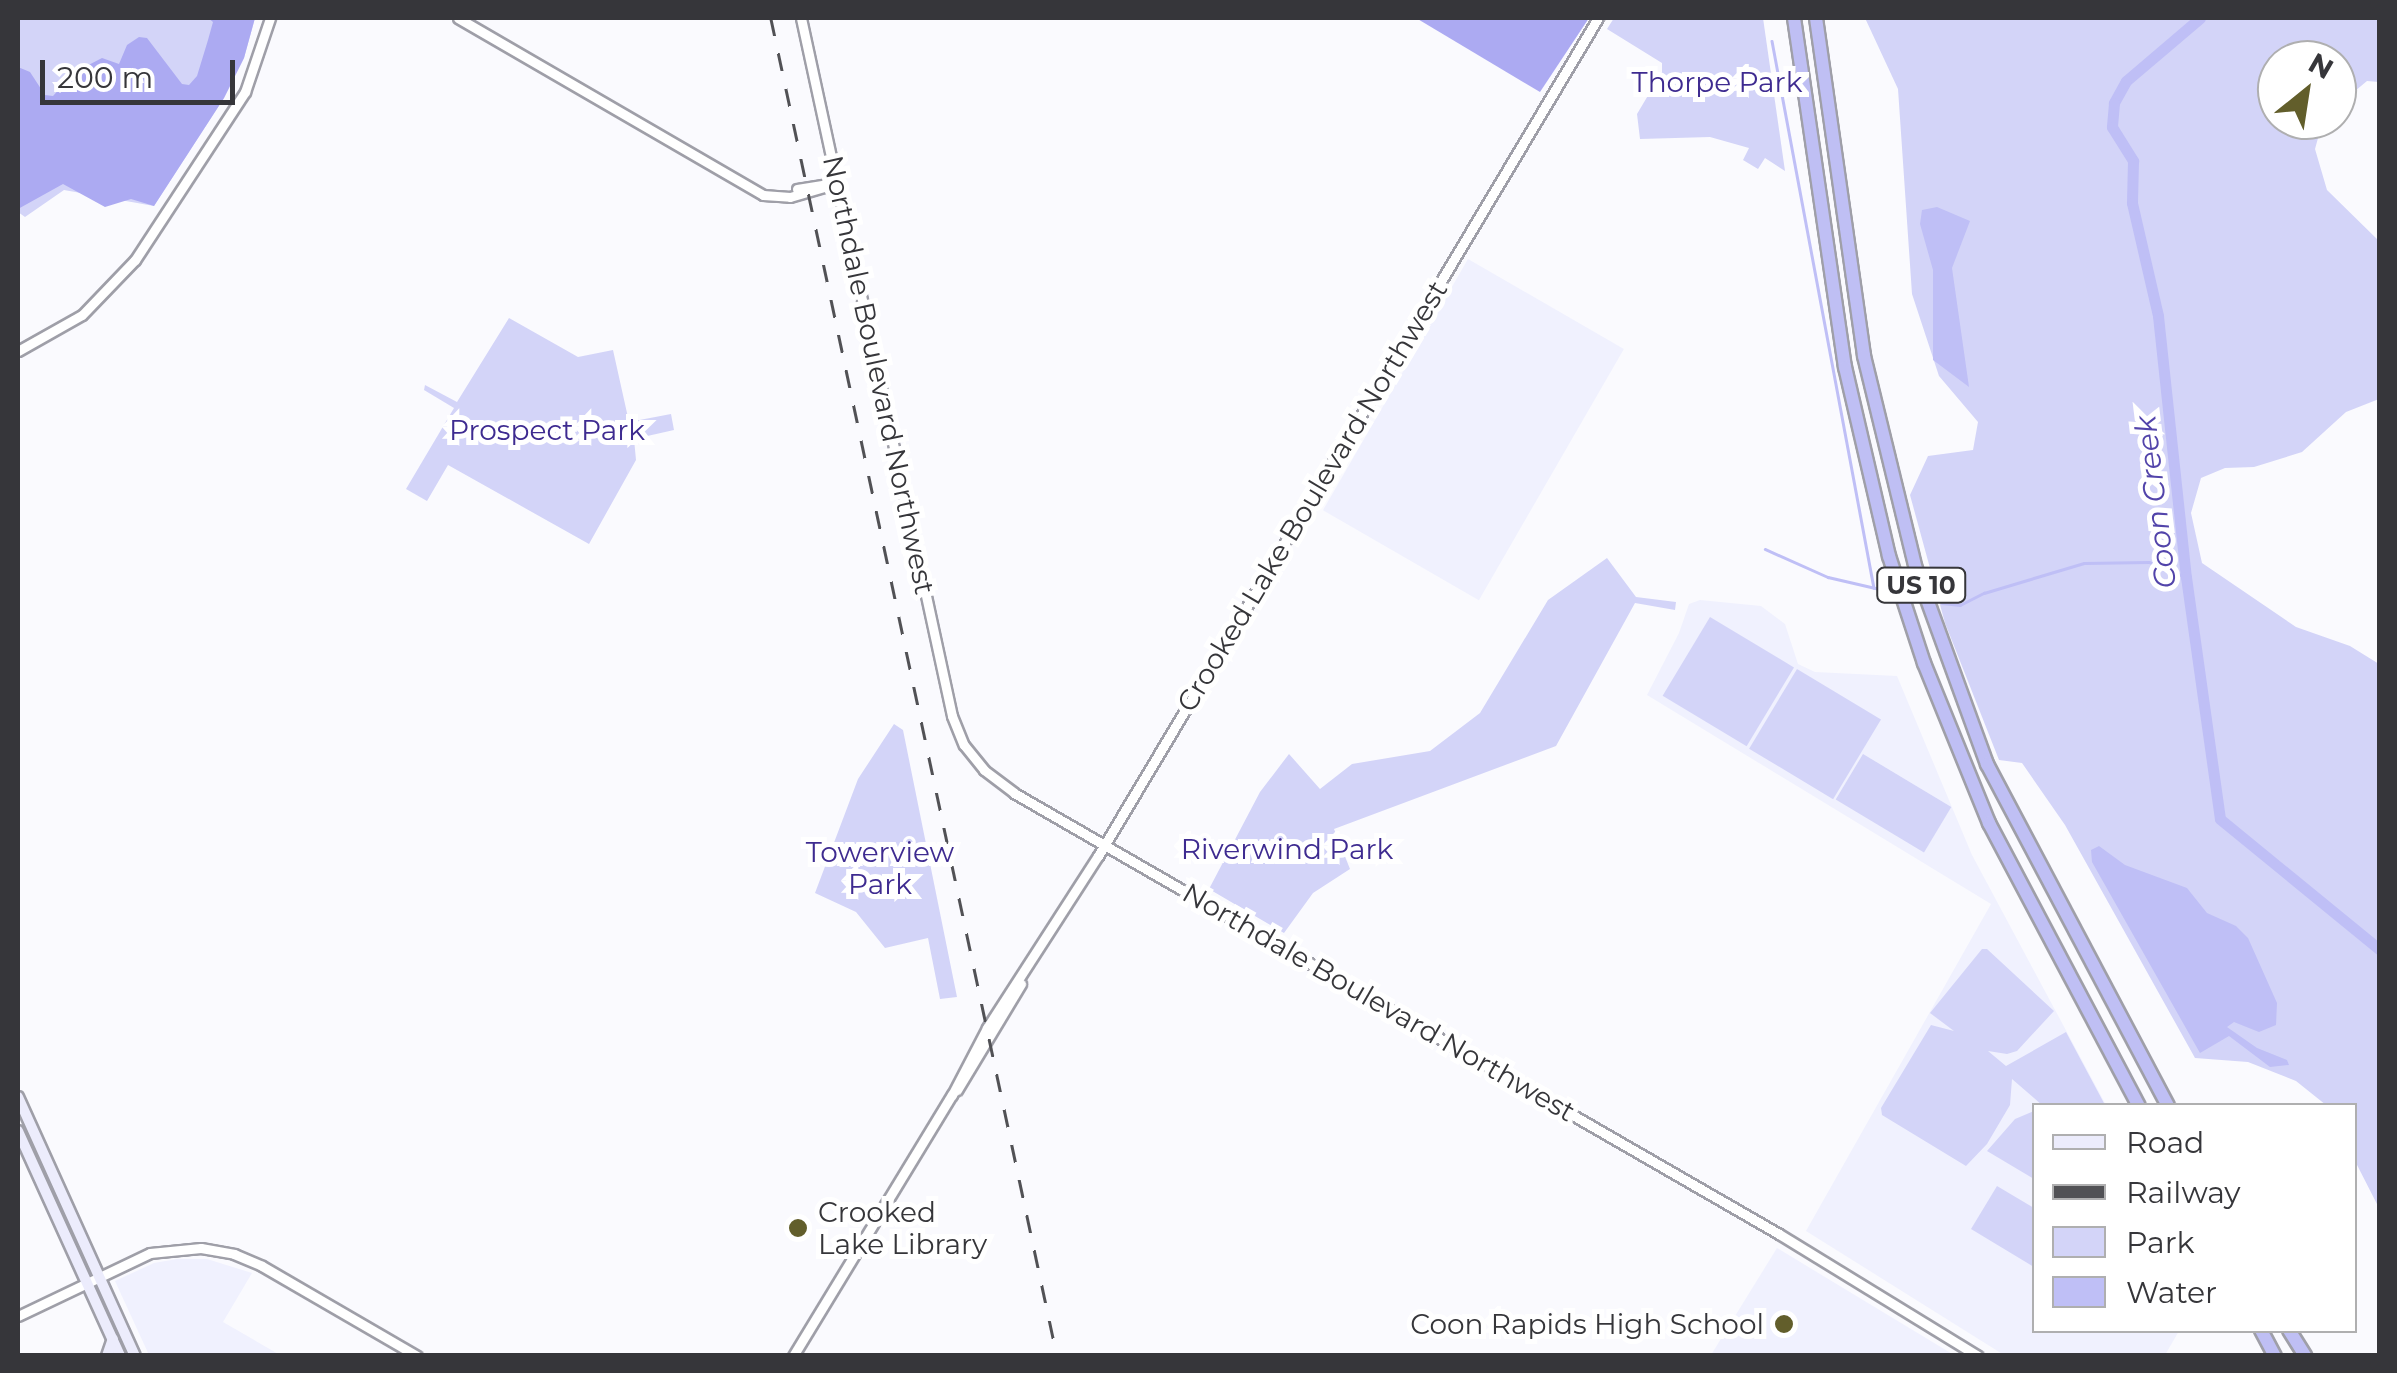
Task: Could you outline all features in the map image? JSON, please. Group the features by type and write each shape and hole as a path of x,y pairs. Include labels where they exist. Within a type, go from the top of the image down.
{"highway":[{"name":"US 10","path":"1792,18 1845,367 1889,556 1924,663 1989,823 2137,1103"},
{"name":"US 10","path":"1816,18 1864,356 1916,569 1994,778 2166,1103"},
{"path":"2262,1333 2273,1356"},
{"path":"2290,1333 2302,1356"}],"main road":[{"path":"18,1097 135,1356"},
{"path":"18,1131 120,1356"},
{"path":"106,1356 113,1338"}],"street":[{"path":"18,351 82,315 135,260 246,92 270,18"},
{"path":"458,18 754,189 784,192 838,183"},
{"name":"Northdale Boulevard Northwest","path":"800,18 952,716 964,744 984,770 1010,790 1793,1242 1978,1356"},
{"name":"Crooked Lake Boulevard Northwest","path":"793,1356 952,1096 1014,1003 1025,975 1598,18"},
{"path":"18,1316 98,1276 167,1249 234,1254 262,1266 417,1356"}],"shaded area":[{"path":"208,18 255,18 244,58 224,98 154,206 131,199 105,207 63,184 18,209 18,67 30,72 45,95 53,96 75,72 102,58 119,64 127,45 139,37 147,38 182,84 189,85 197,76 208,40 213,22"},
{"path":"1416,18 1589,18 1540,92"},
{"path":"1468,259 1624,349 1479,600 1323,510"},
{"path":"1700,600 1761,606 1785,624 1798,664 1815,672 1897,676 1972,855 2105,1103 2032,1103 2032,1333 2178,1333 2165,1355 2004,1355 1806,1231 1991,904 1647,695 1679,633 1689,604"},
{"path":"1777,1248 1954,1355 1711,1355"},
{"path":"207,1259 252,1273 223,1322 280,1355 149,1355 115,1281 154,1263"}],"green space":[{"path":"18,18 255,18 244,58 224,98 154,206 64,190 25,217 18,212"},
{"name":"Thorpe Park","path":"1614,18 1763,18 1785,171 1765,158 1758,169 1743,160 1749,148 1710,137 1640,139 1637,114 1662,72 1662,63 1607,29"},
{"path":"1865,18 2379,18 2379,82 2367,81 2357,89 2357,40 2257,40 2257,140 2317,140 2315,149 2327,190 2379,241 2379,399 2346,412 2302,452 2254,467 2225,468 2201,478 2191,513 2202,563 2296,627 2350,646 2379,664 2379,1208 2357,1165 2357,1103 2324,1103 2296,1081 2248,1062 2195,1058 2065,825 2022,763 1999,760 1945,623 1910,495 1928,456 1973,450 1978,422 1939,376 1912,294 1898,89"},
{"name":"Prospect Park","path":"509,318 578,357 613,350 629,422 671,414 674,430 634,439 636,460 589,544 448,465 427,501 406,489 454,408 424,390 425,385 457,402"},
{"name":"Riverwind Park","path":"1607,558 1636,597 1676,602 1675,610 1635,603 1556,746 1334,829 1350,869 1313,893 1284,933 1209,889 1260,792 1289,754 1320,789 1352,764 1430,751 1480,713 1548,600"},
{"path":"1710,617 1794,667 1747,746 1663,696"},
{"path":"1797,669 1881,719 1833,799 1749,749"},
{"name":"Towerview Park","path":"894,724 903,730 957,997 940,999 928,938 885,948 856,912 815,893 858,779"},
{"path":"1863,754 1951,807 1924,852 1836,799"},
{"path":"1982,949 1987,949 2054,1011 2017,1051 1988,1051 2006,1066 2066,1032 2104,1103 2040,1103 2012,1079 2010,1105 1987,1144 1966,1166 1882,1115 1881,1108 1931,1025 1954,1031 1930,1013"},
{"path":"2032,1112 2032,1178 1987,1151 2015,1119"},
{"path":"1997,1186 2032,1207 2032,1266 1971,1229"}],"water":[{"path":"1937,207 1970,221 1952,268 1969,387 1933,360 1933,270 1920,224 1922,210"},
{"path":"2099,846 2125,865 2187,888 2207,913 2236,926 2248,938 2277,1003 2276,1025 2259,1032 2234,1022 2227,1027 2257,1048 2287,1060 2289,1065 2270,1067 2229,1036 2200,1053 2092,862 2091,850"}],"waterway":[{"name":"Coon Creek","path":"2200,18 2126,81 2114,103 2112,127 2133,161 2132,203 2158,316 2186,577 2220,819 2380,950"},
{"path":"1772,41 1874,588"},
{"path":"1765,549 1828,577 1884,590"},
{"path":"1942,603 1960,605 1984,593 2084,563 2149,562 2186,577"}],"railway":[{"path":"771,18 1057,1356"}],"place":[{"name":"Crooked Lake Library","path":"798,1228"},
{"name":"Coon Rapids High School","path":"1784,1324"}]}
